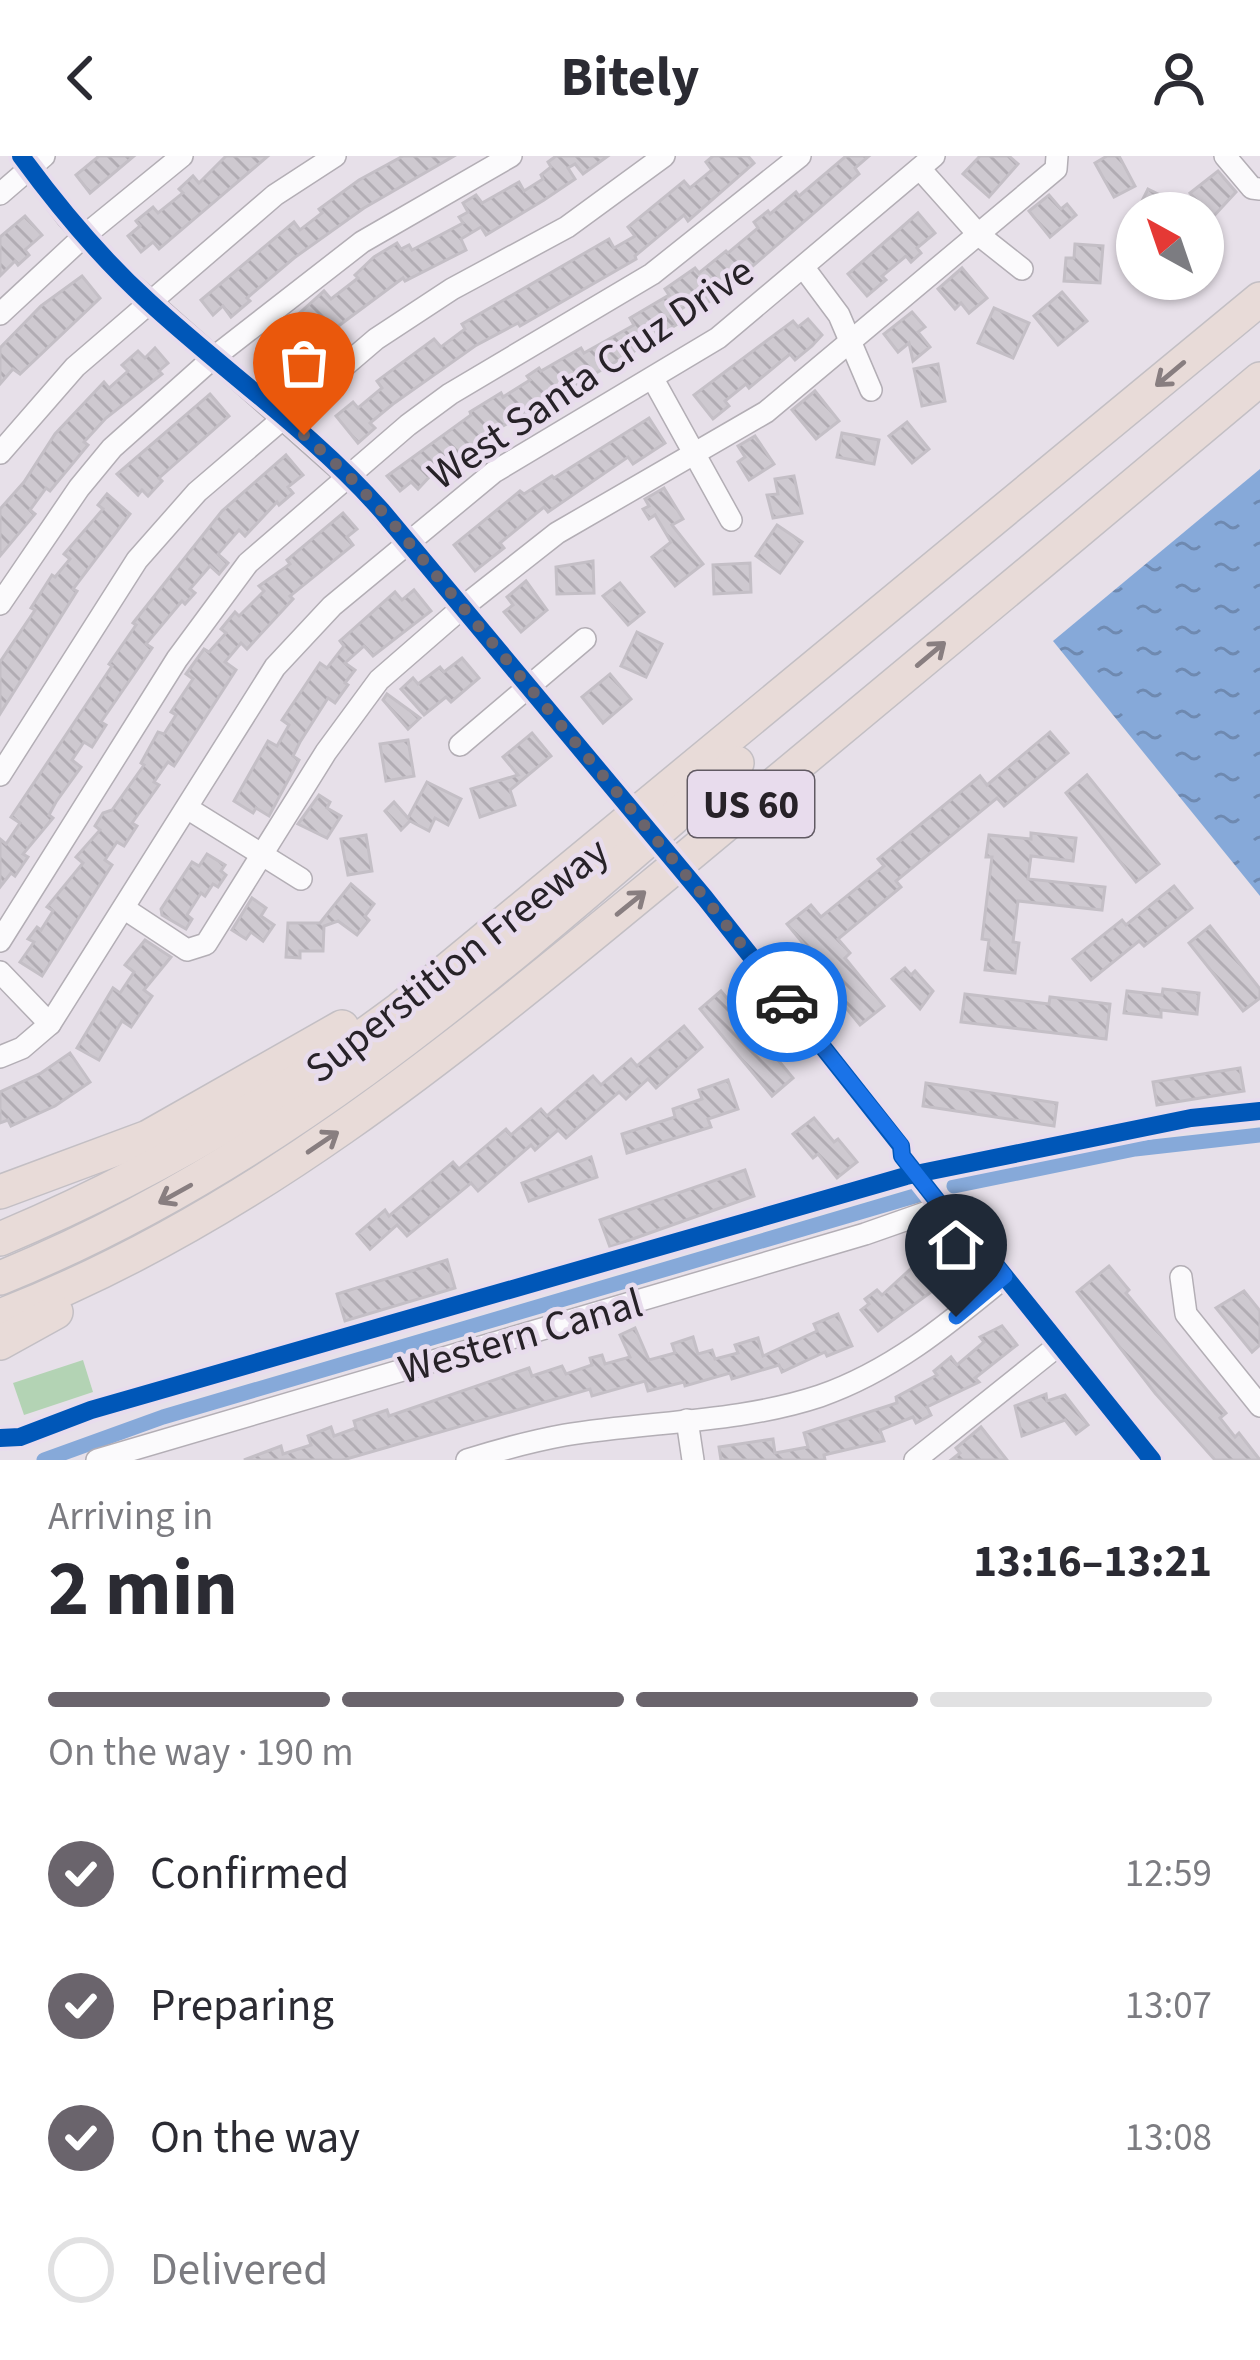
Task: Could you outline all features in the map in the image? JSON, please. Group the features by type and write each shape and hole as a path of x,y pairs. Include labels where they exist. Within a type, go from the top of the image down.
{"highway":[{"name":"Superstition Freeway","path":"0,1239 161,1165 281,1094 400,1010 1260,298"},
{"name":"Superstition Freeway","path":"0,1316 127,1262 225,1207 335,1134 470,1034 1260,379"},
{"path":"0,1279 171,1197 368,1072 821,691 978,536"},
{"path":"0,1192 148,1137 243,1087 424,974 567,874"},
{"path":"0,1343 90,1293 225,1207"}],"street":[{"path":"0,314 84,236 182,156"},
{"path":"0,453 75,368 149,302 275,195 335,156"},
{"path":"0,604 112,448 213,358 362,242 511,156"},
{"path":"0,775 137,560 197,492 376,339 452,290 567,227 664,156"},
{"path":"0,941 212,607 248,563 450,394 652,274 800,156"},
{"path":"125,909 187,950 206,944 326,752 379,680 557,533 766,412 1056,169 1057,156"},
{"path":"1225,156 1252,188 1260,189"},
{"path":"0,194 32,160 84,236 149,302 348,475 705,898 901,1145 902,1156 925,1176 1153,1460"},
{"path":"927,163 979,236 1022,269"},
{"name":"West Santa Cruz Drive","path":"0,1057 22,1048 50,1024 275,668 332,606 494,472 718,338 927,163"},
{"path":"804,268 839,315 871,390"},
{"path":"653,379 731,520"},
{"path":"460,745 585,639"},
{"path":"188,808 301,879"},
{"path":"0,973 50,1024"},
{"name":"Western Canal","path":"97,1460 949,1207"},
{"path":"467,1460 507,1454 564,1435 800,1401 874,1372 929,1340 1005,1276"},
{"path":"1181,1277 1186,1314 1258,1400"},
{"path":"915,1460 1060,1344"},
{"path":"687,1420 693,1460"}],"green space":[{"path":"83,1360 93,1392 24,1415 13,1383"}],"water":[{"path":"1260,469 1260,896 1053,641"}],"building":[{"path":"99,156 134,156 90,193 76,175"},
{"path":"226,156 268,156 159,249 153,242 141,252 128,236 140,226 136,221 153,207 158,213 183,193 179,189 193,176 199,183"},
{"path":"403,156 454,156 364,208 294,258 231,317 223,306 213,315 201,300 294,222 300,230 322,213 319,209 359,180"},
{"path":"556,156 608,156 583,174 575,164 568,168 575,179 544,200 486,235 481,227 461,239 466,250 403,278 329,333 325,327 302,346 309,353 292,367 286,359 275,369 259,350 324,291 331,299 358,278 355,275 374,257 397,243 401,249 409,245 412,250 463,223 459,217 468,212 463,203 476,195 482,203 519,182 524,191 543,179 541,175 551,167 548,162"},
{"path":"713,156 748,156 754,163 688,221 684,215 636,259 520,326 475,346 370,423 375,428 358,443 336,416 353,402 358,408 382,388 377,381 434,339 441,347 465,329 462,324 609,239 614,248 635,236 628,227 684,181 690,188 712,170 706,162"},
{"path":"846,156 869,156 855,168 859,174 699,309 693,301 671,316 676,325 658,336 654,329 633,342 638,349 482,438 418,489 411,482 400,491 387,476 470,412 530,380 527,376 539,368 581,348 584,353 634,325 630,318 669,295 665,289 728,253 758,228 754,222 796,192 799,196"},
{"path":"980,156 1009,156 1018,164 989,197 963,174"},
{"path":"1119,156 1135,186 1114,197 1095,163"},
{"path":"1218,171 1236,192 1224,205 1224,192 1191,192"},
{"path":"1049,195 1061,209 1067,204 1076,215 1050,237 1029,211"},
{"path":"918,213 935,233 917,248 921,253 911,262 906,256 867,296 848,274"},
{"path":"25,216 42,235 25,250 29,255 0,276 0,237"},
{"path":"1075,244 1103,246 1100,283 1064,281 1066,258 1074,258"},
{"path":"962,268 987,298 969,313 961,303 955,309 938,289"},
{"path":"82,276 100,298 20,374 13,369 0,384 0,348 41,306"},
{"path":"1062,292 1087,321 1058,345 1034,316"},
{"path":"994,308 1029,323 1013,358 978,343"},
{"path":"912,312 925,327 918,332 930,347 913,361 909,343 898,352 884,334"},
{"path":"808,319 822,335 812,346 795,360 790,354 749,388 746,384 725,401 729,406 713,419 694,395 793,321 798,327"},
{"path":"155,348 168,363 159,371 162,374 106,418 84,442 88,445 50,491 46,488 30,510 35,514 0,556 0,509 55,434 104,382 109,388 128,371 122,365 138,351 145,358"},
{"path":"938,364 945,401 922,406 914,369"},
{"path":"815,391 839,421 816,439 792,410"},
{"path":"210,394 229,416 159,478 162,481 148,496 142,490 138,495 117,474"},
{"path":"649,418 665,443 633,464 628,457 548,512 544,507 475,571 454,545 520,491 524,494 554,478"},
{"path":"907,422 929,449 912,463 889,436"},
{"path":"842,433 879,440 874,464 837,457"},
{"path":"755,436 774,464 749,480 738,462 745,457 738,446"},
{"path":"286,455 303,475 288,487 293,493 277,502 245,536 239,530 218,554 228,563 219,574 210,566 190,589 195,593 185,604 182,601 146,644 152,648 101,722 106,725 92,747 84,742 72,760 81,767 56,802 49,815 53,818 23,854 28,857 15,876 11,873 0,887 0,839 6,844 20,823 11,817 112,666 133,623 222,511"},
{"path":"794,476 802,513 773,518 767,495 778,494 775,479"},
{"path":"664,488 683,519 672,525 703,564 675,586 652,557 671,542 655,515 649,519 643,509 649,506 645,499"},
{"path":"107,494 130,514 73,589 77,591 0,714 0,662 52,575 70,559 64,554 103,509 98,505"},
{"path":"343,513 357,529 347,537 353,545 290,596 293,599 247,649 241,643 225,662 236,670 174,766 168,762 154,782 159,785 132,823 137,826 124,846 117,842 105,860 112,865 42,976 20,962 34,942 28,939 37,927 41,930 53,911 47,907 83,863 76,857 100,830 95,826 103,813 112,810 144,765 158,732 164,734 176,715 171,712 193,679 186,674 204,649 209,652 226,633 221,629 235,612 239,616 264,591 259,586 290,564 287,560"},
{"path":"777,525 802,542 780,573 756,556"},
{"path":"593,561 594,593 557,594 556,567"},
{"path":"750,563 751,592 714,594 713,565"},
{"path":"526,581 547,610 521,632 504,612 513,605 507,597"},
{"path":"620,583 644,612 628,625 603,596"},
{"path":"414,590 431,611 373,656 364,646 345,663 355,670 348,685 335,703 328,698 300,742 293,756 299,760 269,816 234,801 268,741 277,746 289,725 282,720 320,663 327,668 344,646 340,641 395,592 402,600"},
{"path":"637,632 662,644 646,677 621,666"},
{"path":"462,658 479,678 451,702 446,697 424,715 401,689 413,678 418,684"},
{"path":"610,674 631,699 603,723 582,697"},
{"path":"387,694 420,718 408,729 383,700"},
{"path":"1050,732 1068,753 1004,806 997,798 896,881 901,887 838,939 850,953 845,958 884,1006 860,1025 820,976 826,971 787,924 811,905 821,917 884,866 878,859 980,776 987,785"},
{"path":"532,733 551,756 510,790 515,805 480,817 471,789 518,775 503,757"},
{"path":"408,740 414,776 386,781 380,744"},
{"path":"1087,775 1159,864 1136,882 1066,793"},
{"path":"427,782 461,799 448,825 435,818 429,831 410,821 401,830 385,811 394,802 408,818"},
{"path":"319,795 330,802 327,808 341,816 327,838 298,824"},
{"path":"1031,833 1076,838 1073,861 1031,856 1028,879 1105,887 1102,910 1018,901 1015,973 985,970 989,940 982,939 992,857 986,857 989,835 1031,839"},
{"path":"366,835 372,871 348,875 341,839"},
{"path":"207,854 225,865 221,871 226,875 218,887 213,884 205,896 201,893 187,915 192,919 186,929 162,915 161,909 192,862 199,866"},
{"path":"351,884 374,904 357,935 338,921 324,926 323,951 300,951 300,958 286,957 288,923 320,923"},
{"path":"1174,886 1192,908 1144,946 1139,941 1091,980 1073,959"},
{"path":"252,898 266,908 261,916 274,925 263,941 251,932 246,939 232,930"},
{"path":"1210,926 1260,989 1260,998 1243,1011 1189,943"},
{"path":"145,940 171,957 144,990 152,996 131,1027 122,1021 99,1060 77,1048 113,988 120,993 134,972 125,965"},
{"path":"905,968 911,975 915,971 933,991 920,1009 892,979"},
{"path":"1163,989 1199,993 1197,1014 1124,1013 1127,991 1162,995"},
{"path":"721,991 793,1078 772,1096 700,1009"},
{"path":"965,994 1049,1004 1050,997 1110,1004 1106,1039 961,1022"},
{"path":"684,1026 702,1047 656,1088 648,1079 626,1099 619,1092 566,1138 558,1130 535,1150 531,1145 478,1191 471,1183 407,1236 397,1225 370,1249 357,1234 385,1210 389,1216 453,1162 459,1169 506,1129 511,1135 541,1109 547,1116 593,1076 601,1085 631,1059 637,1066"},
{"path":"70,1053 90,1082 55,1106 11,1126 8,1120 0,1123 0,1092"},
{"path":"1240,1068 1244,1091 1157,1105 1153,1082"},
{"path":"728,1080 738,1109 708,1119 711,1127 627,1153 622,1134 675,1117 673,1109 702,1099 699,1090"},
{"path":"926,1083 1057,1103 1054,1126 923,1106"},
{"path":"814,1118 857,1162 837,1178 793,1134"},
{"path":"591,1157 597,1177 529,1201 522,1183"},
{"path":"745,1170 754,1196 610,1247 600,1220"},
{"path":"447,1260 455,1288 345,1321 337,1294"},
{"path":"932,1261 944,1277 938,1287 878,1331 861,1310 869,1304 865,1299 877,1290 882,1295 916,1264 921,1270"},
{"path":"1109,1266 1226,1413 1220,1418 1260,1460 1215,1460 1155,1393 1077,1292"},
{"path":"1244,1291 1260,1311 1260,1345 1252,1352 1216,1308"},
{"path":"838,1314 852,1346 827,1356 825,1352 782,1372 779,1365 732,1379 730,1373 648,1391 645,1381 592,1396 590,1389 343,1460 244,1460 281,1446 283,1454 311,1445 308,1436 331,1427 334,1436 356,1428 354,1421 387,1410 389,1416 529,1368 532,1376 562,1366 566,1374 592,1365 590,1358 602,1355 605,1364 630,1357 620,1335 635,1328 649,1360 675,1353 672,1344 693,1337 698,1354 712,1350 715,1359 738,1353 735,1345 758,1338 763,1356 817,1331 814,1324"},
{"path":"1002,1326 1017,1345 975,1378 979,1382 927,1407 931,1415 880,1430 884,1441 824,1455 825,1460 721,1460 719,1447 773,1439 775,1453 808,1447 804,1433 897,1403 896,1397 937,1375 934,1371 951,1357 957,1365 984,1342 980,1337"},
{"path":"1046,1394 1047,1401 1065,1395 1088,1425 1076,1434 1065,1420 1022,1436 1015,1406"},
{"path":"981,1427 1007,1460 951,1460 960,1453 956,1448"}],"waterway":[{"path":"954,1186 1135,1149 1260,1135"},
{"path":"44,1460 163,1417 918,1195"}],"cycle path":[{"path":"21,156 130,284 327,455 382,511 705,898 901,1146 902,1156 942,1207 954,1213 1152,1460"},
{"path":"0,1438 20,1437 91,1410 906,1176 1191,1118 1260,1111"}],"way so far":[{"path":"304,435 390,520 787,1002"}],"route":[{"path":"787,1002 901,1145 902,1156 942,1207 954,1213 1005,1276 956,1317"}]}
